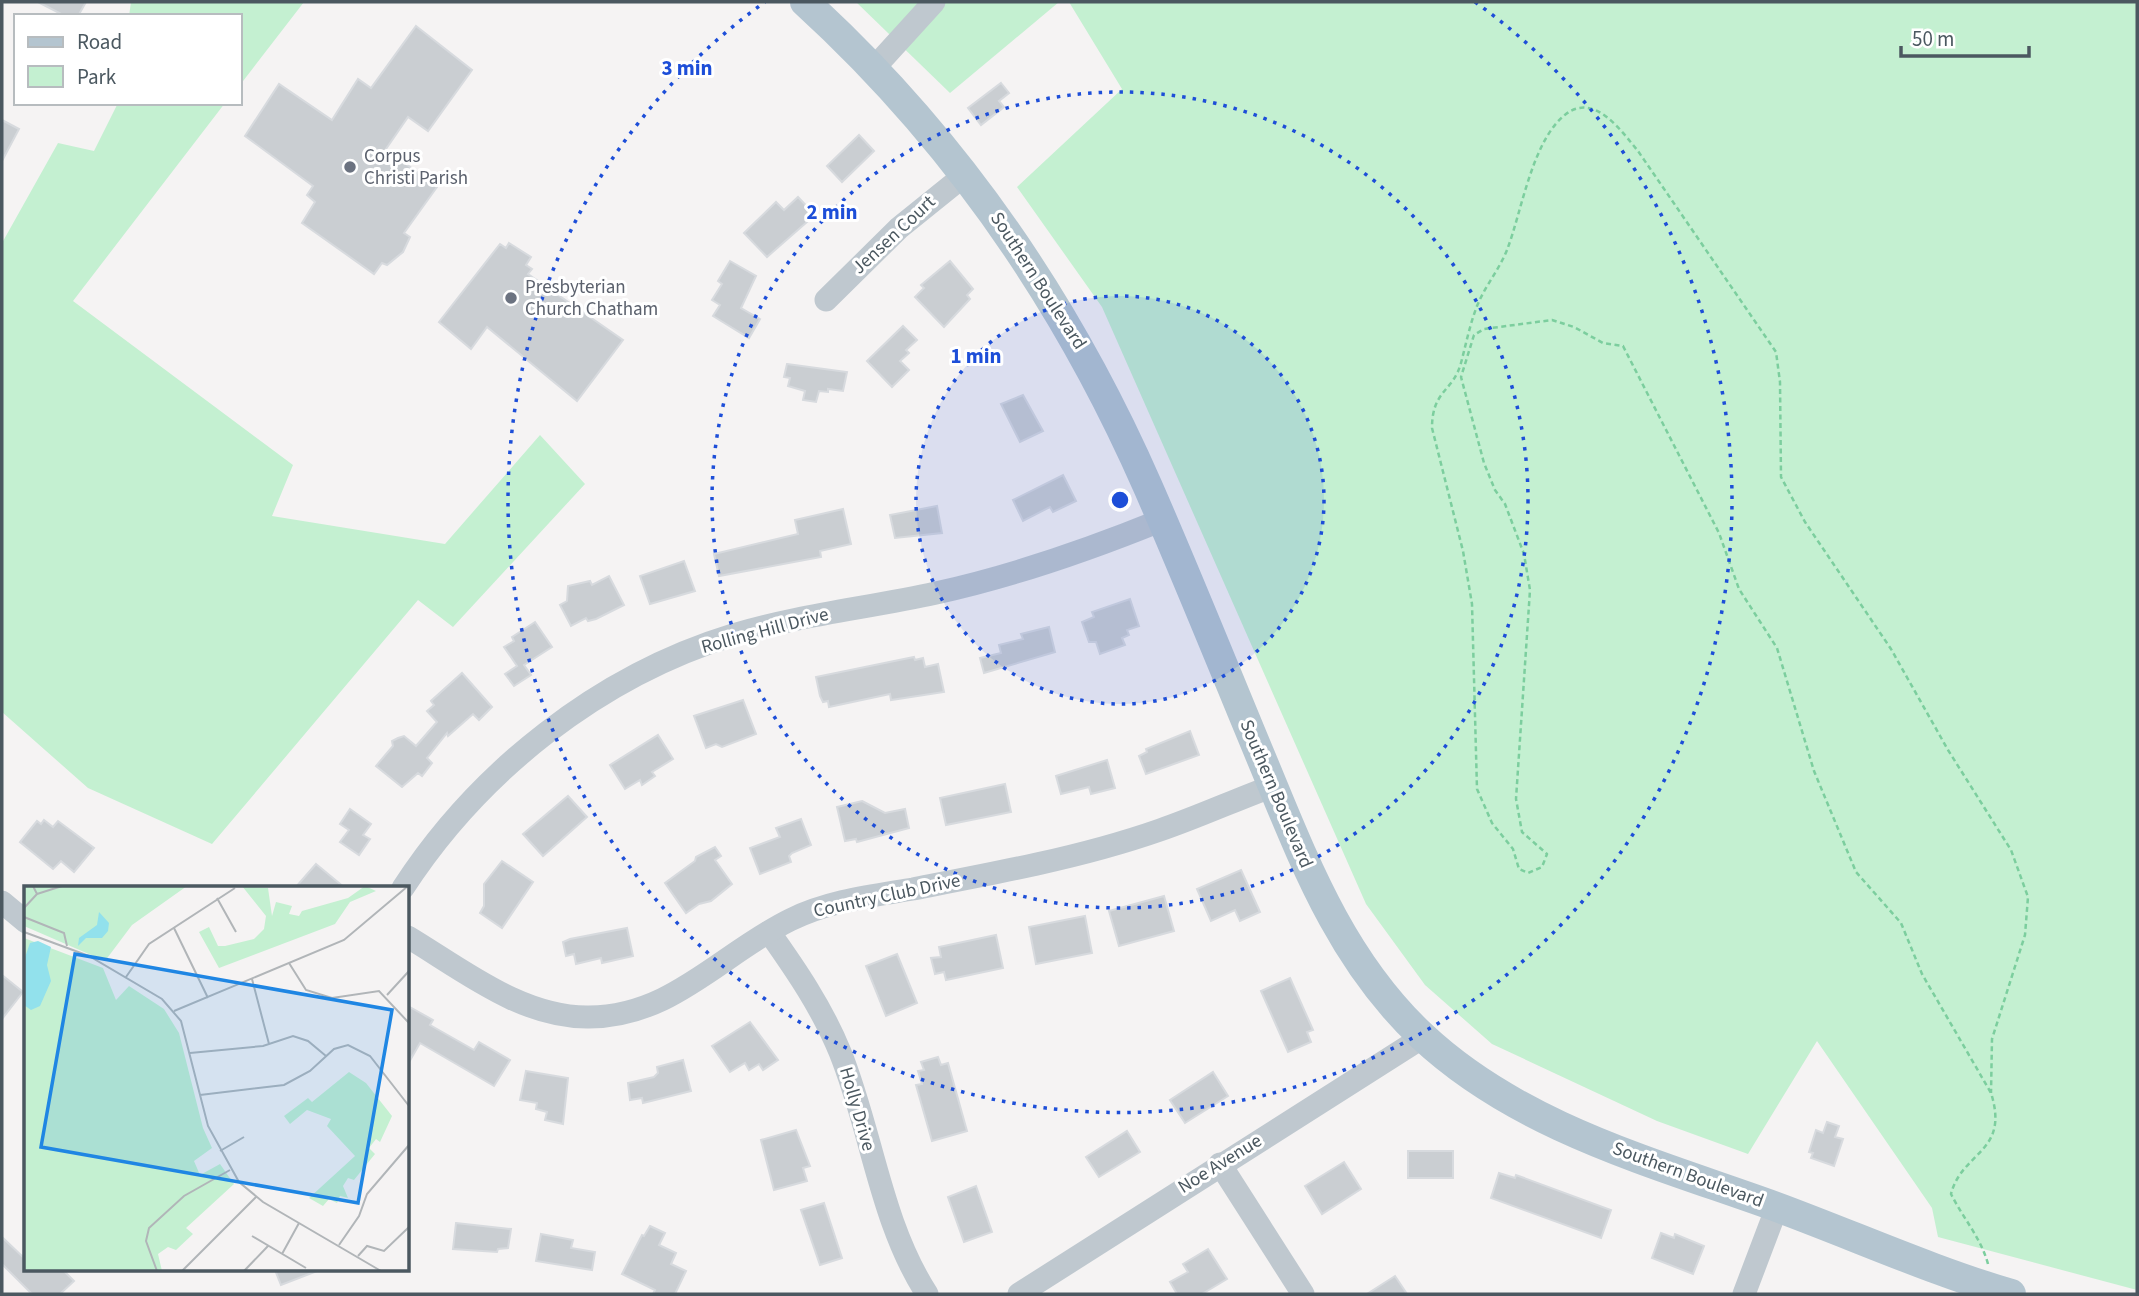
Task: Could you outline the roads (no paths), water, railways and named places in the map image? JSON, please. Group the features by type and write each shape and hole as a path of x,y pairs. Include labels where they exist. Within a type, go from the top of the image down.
{"main road":[{"name":"Southern Boulevard","path":"805,2 874,68 966,174 1069,326 1116,417 1162,520 1320,900 1369,979 1423,1037 1515,1105 1608,1146 1997,1290"}],"street":[{"path":"874,68 934,2"},
{"name":"Jensen Court","path":"826,300 899,229 966,174"},
{"name":"Rolling Hill Drive","path":"405,886 460,813 506,766 583,708 656,666 709,643 766,626 936,593 1049,564 1162,520"},
{"name":"Country Club Drive","path":"410,938 515,1001 561,1016 618,1015 662,1002 769,932 803,914 839,902 1040,864 1119,844 1273,786"},
{"path":"2,902 24,920"},
{"name":"Holly Drive","path":"769,932 803,979 840,1053 878,1178 903,1247 927,1294"},
{"name":"Noe Avenue","path":"1019,1294 1423,1037"},
{"path":"1220,1164 1303,1294"},
{"path":"1744,1294 1777,1207"}],"place":[{"name":"Corpus Christi Parish","path":"350,167"},
{"name":"Presbyterian Church Chatham","path":"511,298"}]}
